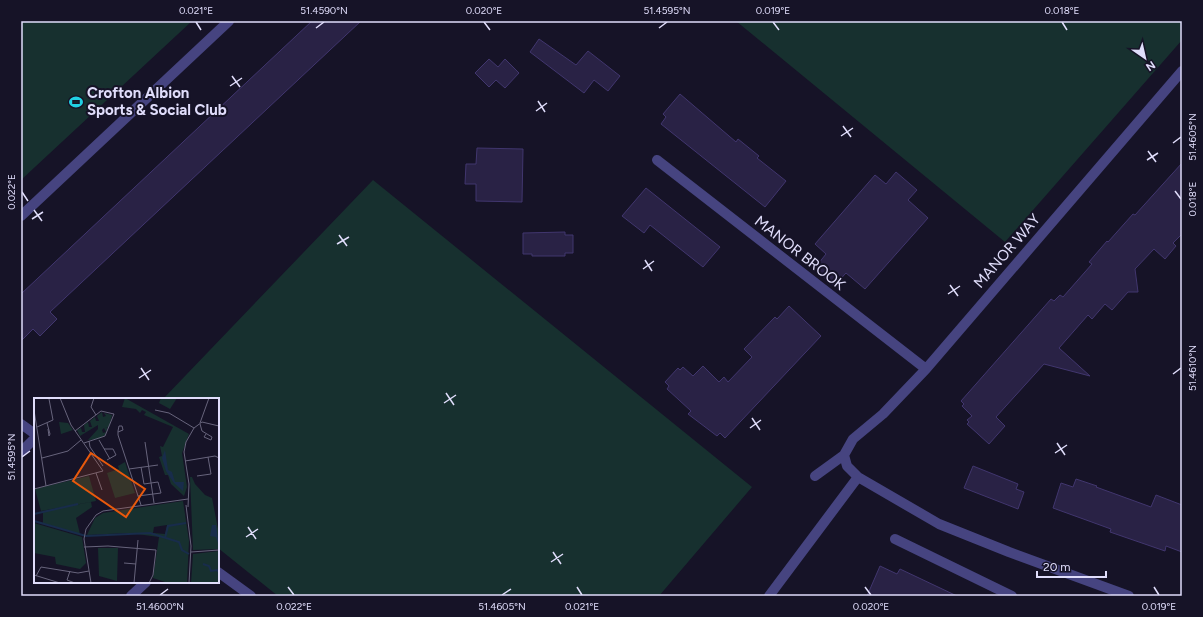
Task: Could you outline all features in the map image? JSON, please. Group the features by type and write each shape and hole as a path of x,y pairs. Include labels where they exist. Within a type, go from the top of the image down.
{"street":[{"path":"21,216 229,21"},
{"name":"MANOR WAY","path":"844,455 853,439 883,414 926,369 1182,71"},
{"name":"MANOR BROOK","path":"657,160 926,369"},
{"path":"21,424 34,433"},
{"path":"21,452 34,439"},
{"path":"814,476 844,455 847,466 858,477 939,524 1009,552 1129,596"},
{"path":"769,596 858,477"},
{"path":"895,539 1012,596"},
{"path":"219,573 251,596"},
{"path":"131,596 145,583"}],"green space":[{"name":"Crofton Albion Sports & Social Club","path":"21,21 192,21 21,180"},
{"path":"736,21 1182,21 1182,40 1005,242"},
{"path":"373,180 752,487 659,596 278,596 219,549 219,398 164,398"}],"building":[{"path":"312,21 361,21 50,312 57,319 40,336 33,329 21,341 21,294"},
{"path":"539,39 576,65 588,51 620,76 608,91 594,80 584,93 530,52"},
{"path":"489,59 498,67 505,59 519,73 505,88 496,80 489,87 475,73"},
{"path":"680,94 736,142 738,139 759,156 757,158 786,181 765,207 661,124 666,117 663,114"},
{"path":"477,148 523,149 522,202 476,201 476,184 465,184 466,164 476,164"},
{"path":"1182,163 1182,234 1173,243 1176,246 1165,259 1154,249 1135,269 1138,292 1128,292 1112,310 1105,304 1092,319 1088,315 1059,348 1090,376 1044,364 996,417 1005,426 989,444 967,424 969,422 967,420 972,416 962,406 964,404 961,401 1051,299 1054,301 1060,295 1063,297 1092,264 1089,262 1107,241 1108,242 1133,214 1135,215"},
{"path":"896,172 917,190 908,200 928,218 865,289 846,273 834,286 814,269 826,254 815,244 875,175 886,184"},
{"path":"646,188 720,247 703,267 650,225 644,233 622,216"},
{"path":"565,232 565,235 573,235 573,253 565,253 565,256 532,256 532,254 523,254 523,233"},
{"path":"789,306 821,336 725,438 720,433 717,436 688,414 691,411 667,389 669,386 665,382 678,368 680,370 683,367 693,376 703,366 719,382 724,377 728,382 752,357 744,349 775,317 777,319"},
{"path":"973,466 1018,484 1016,489 1024,492 1018,509 964,488"},
{"path":"1076,479 1151,507 1156,495 1182,505 1182,552 1166,546 1165,551 1110,532 1111,529 1053,508 1061,483 1073,487"},
{"path":"880,566 897,574 900,569 957,596 867,596"}],"place":[{"name":"Crofton Albion Sports & Social Club","path":"76,102"}]}
